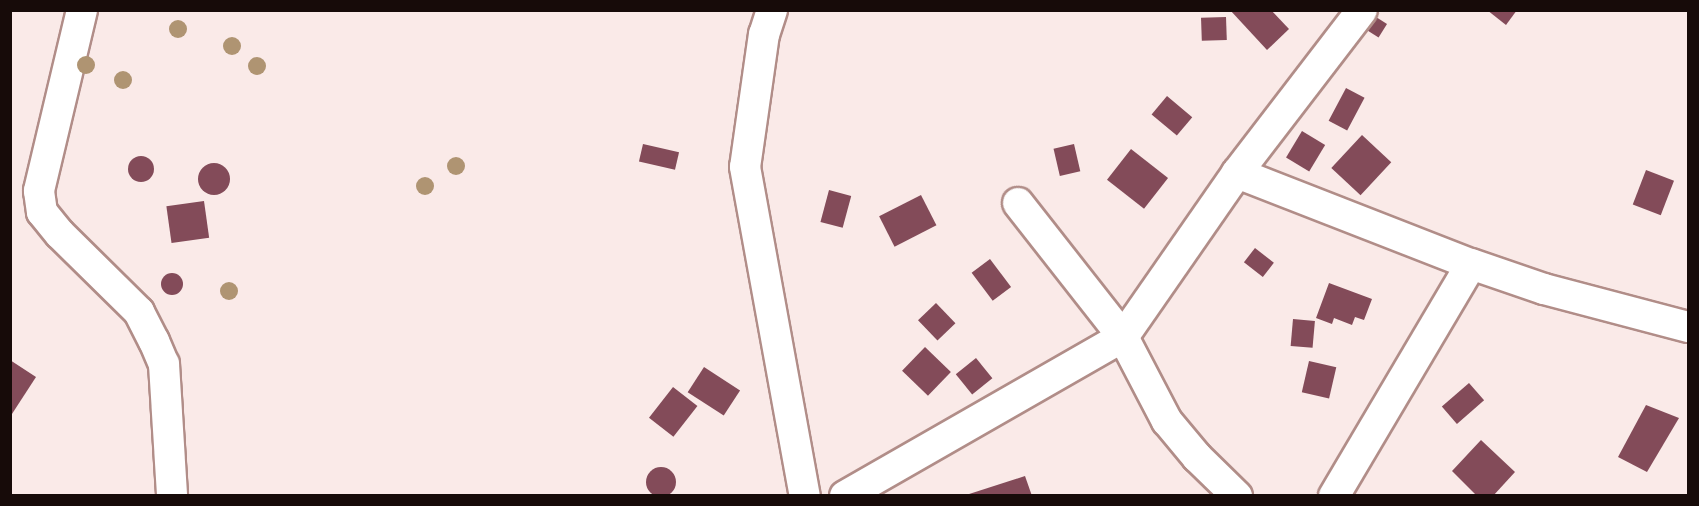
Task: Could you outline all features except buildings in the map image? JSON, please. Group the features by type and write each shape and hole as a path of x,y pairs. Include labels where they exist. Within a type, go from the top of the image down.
{"street":[{"path":"82,10 39,191 42,212 60,234 139,312 154,341 164,364 172,495"},
{"path":"772,10 764,34 745,167 805,495"},
{"path":"845,495 1123,337 1236,173 1362,10"},
{"path":"1236,173 1472,264 1544,289 1689,327"},
{"path":"1018,203 1123,337 1167,421 1197,457 1237,495"},
{"path":"1334,495 1472,264"}]}
